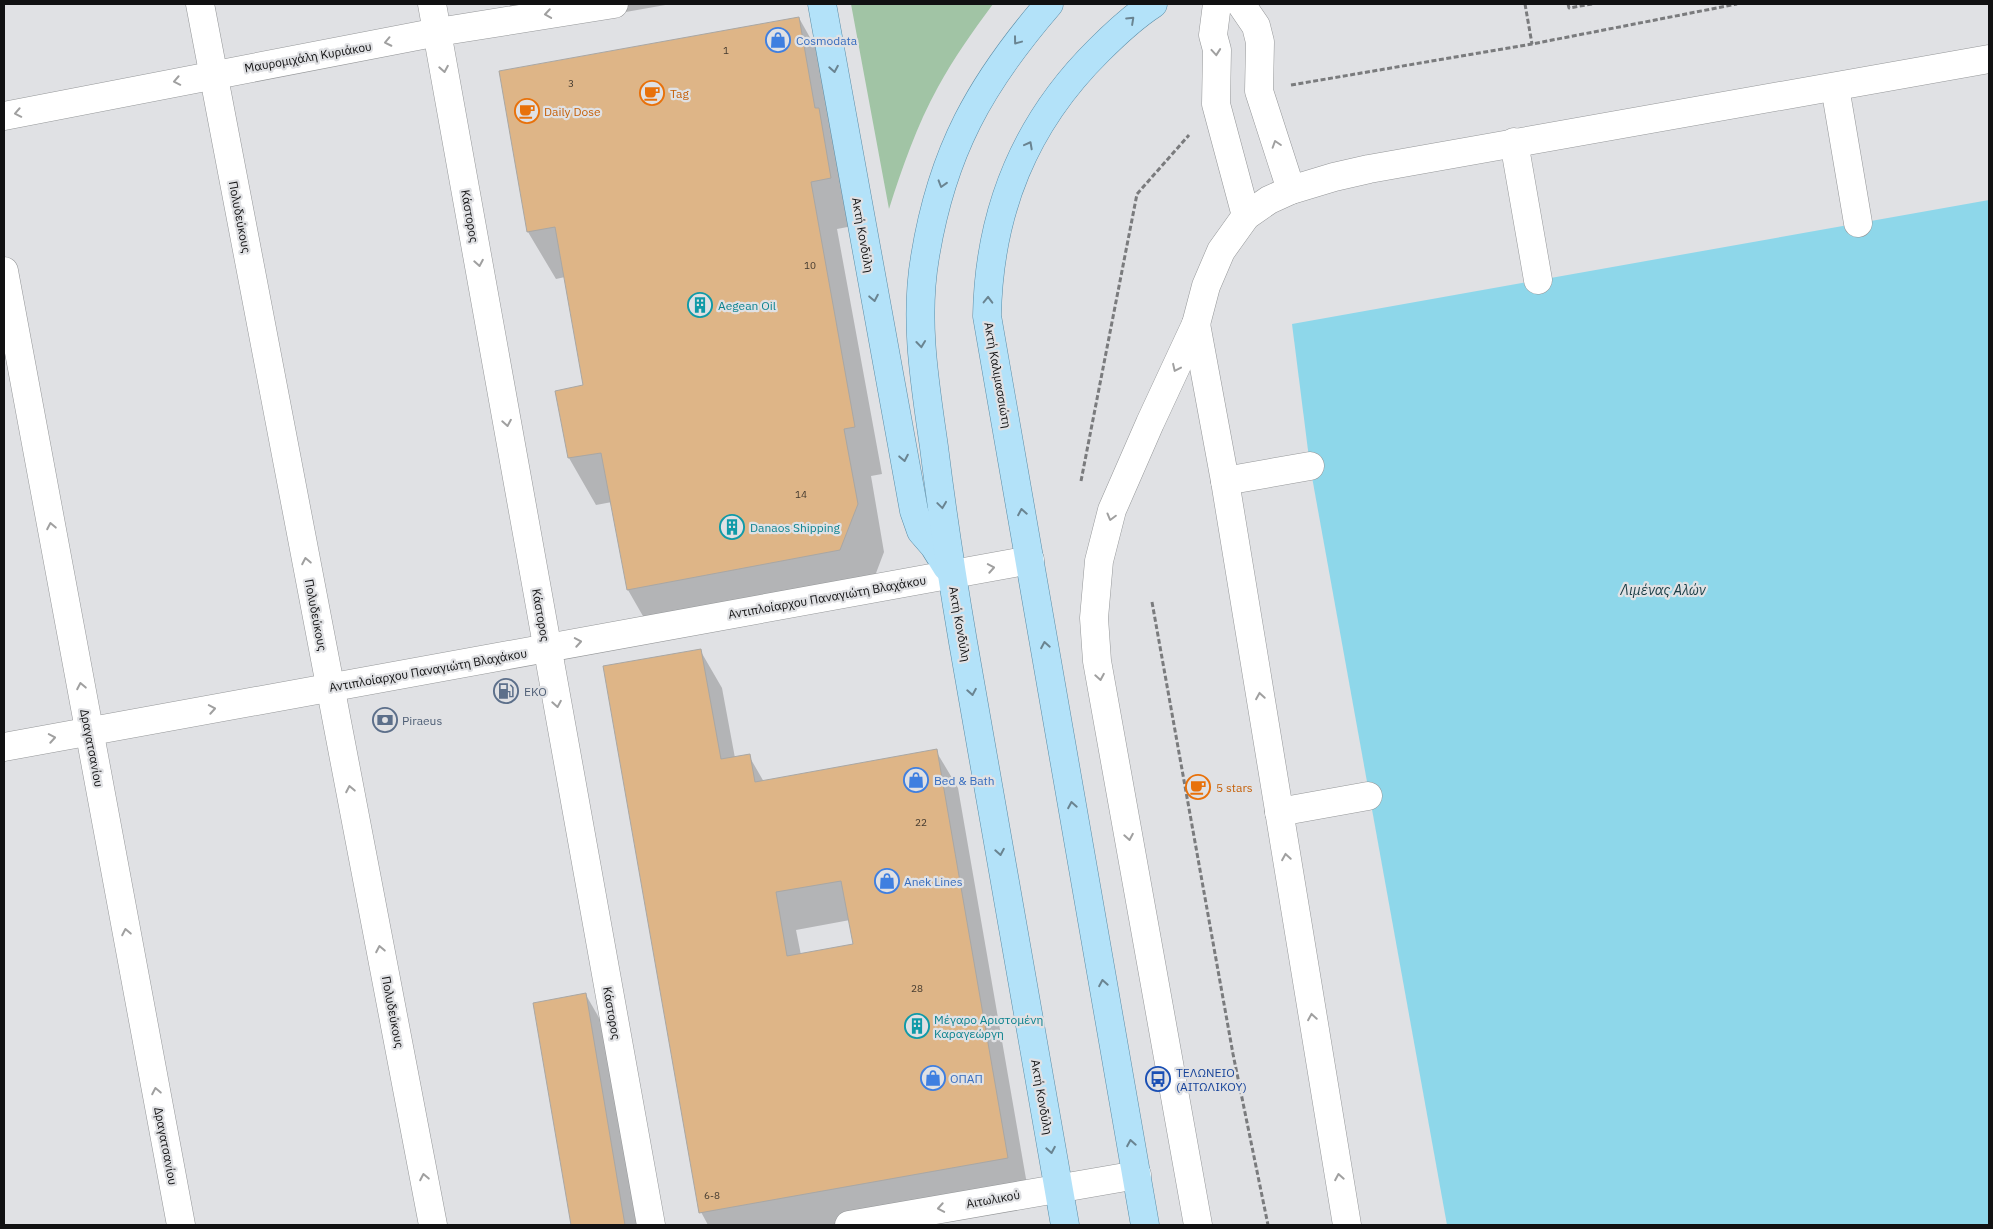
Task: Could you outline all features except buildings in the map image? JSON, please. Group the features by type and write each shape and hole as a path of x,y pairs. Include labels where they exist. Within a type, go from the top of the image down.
{"main road":[{"name":"Ακτή Κονδύλη","path":"822,4 914,511 921,531 934,546 951,575 1065,1225"},
{"path":"951,575 924,380 920,331 924,260 941,185 954,147 976,101 1000,65 1049,4"},
{"name":"Ακτή Καλιμασσιώτη","path":"1030,560 987,316 988,287 996,232 1005,197 1017,169 1029,144 1059,94 1082,67 1113,36 1137,14 1153,4"},
{"path":"1030,560 1145,1225"}],"street":[{"name":"Πολυδεύκους","path":"200,4 433,1225"},
{"name":"Κάστορος","path":"432,4 650,1225"},
{"name":"Μαυρομιχάλη Κυριάκου","path":"4,116 213,74 438,32 614,4"},
{"path":"1217,4 1213,35 1217,50 1216,104 1246,216"},
{"path":"1242,4 1256,26 1260,42 1260,91 1291,190"},
{"path":"1198,1225 1099,670 1094,618 1099,561 1112,510 1196,324 1206,286 1221,251 1246,216 1268,200 1291,190 1334,177 1514,142 1989,59"},
{"path":"1835,86 1858,223"},
{"path":"1514,142 1538,280"},
{"name":"Δραγατσανίου","path":"4,271 181,1225"},
{"path":"1196,324 1225,481 1347,1225"},
{"path":"1225,481 1310,466"},
{"name":"Αντιπλοίαρχου Παναγιώτη Βλαχάκου","path":"4,747 1030,560"},
{"path":"1279,812 1368,796"},
{"name":"Αιτωλικού","path":"849,1225 1137,1175"}],"path":[{"path":"1524,4 1532,44"},
{"path":"1568,4 1569,8 1592,4"},
{"path":"1152,602 1233,1054 1268,1225"}],"green space":[{"path":"851,4 993,4 957,55 930,101 910,147 889,209"}],"water":[{"name":"Λιμένας Αλών","path":"1989,200 1989,1225 1447,1225 1310,466 1292,324"}],"place":[{"name":"Cosmodata","path":"778,40"},
{"name":"Tag","path":"652,93"},
{"name":"Daily Dose","path":"527,111"},
{"name":"Aegean Oil","path":"700,305"},
{"name":"Danaos Shipping","path":"732,527"},
{"name":"EKO","path":"506,691"},
{"name":"Piraeus","path":"385,720"},
{"name":"Bed & Bath","path":"916,780"},
{"name":"5 stars","path":"1198,787"},
{"name":"Anek Lines","path":"887,881"},
{"name":"Μέγαρο Αριστομένη Καραγεώργη","path":"917,1026"},
{"name":"ΟΠΑΠ","path":"933,1078"},
{"name":"ΤΕΛΩΝΕΙΟ (ΑΙΤΩΛΙΚΟΥ)","path":"1158,1079"}]}
